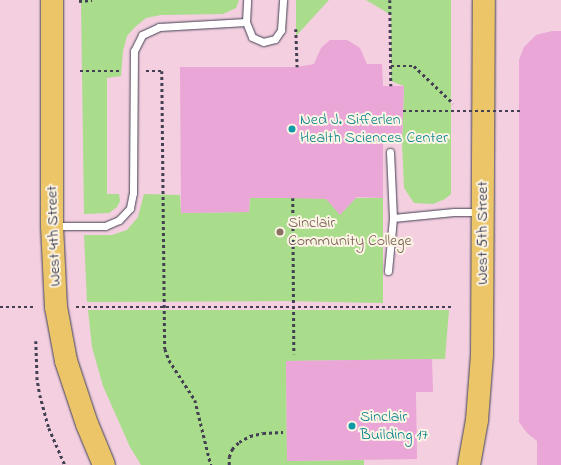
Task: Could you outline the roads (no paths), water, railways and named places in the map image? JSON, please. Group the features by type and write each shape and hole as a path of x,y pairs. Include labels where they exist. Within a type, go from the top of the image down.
{"main road":[{"name":"West 4th Street","path":"52,0 52,226 56,307 66,361 87,424 104,465"},
{"name":"West 5th Street","path":"469,465 477,420 482,372 485,114 484,0"}],"lane":[{"path":"247,0 246,22 252,37 263,42 275,39 281,30 283,0"},
{"path":"52,226 105,226 119,220 130,208 133,193 134,51 142,35 159,27 246,22"},
{"path":"388,271 393,218 390,152"},
{"path":"393,218 454,212 483,212"}],"place":[{"name":"Ned J. Sifferlen Health Sciences Center","path":"292,129"},
{"name":"Sinclair Community College","path":"280,232"},
{"name":"Sinclair Building 17","path":"352,426"}]}
